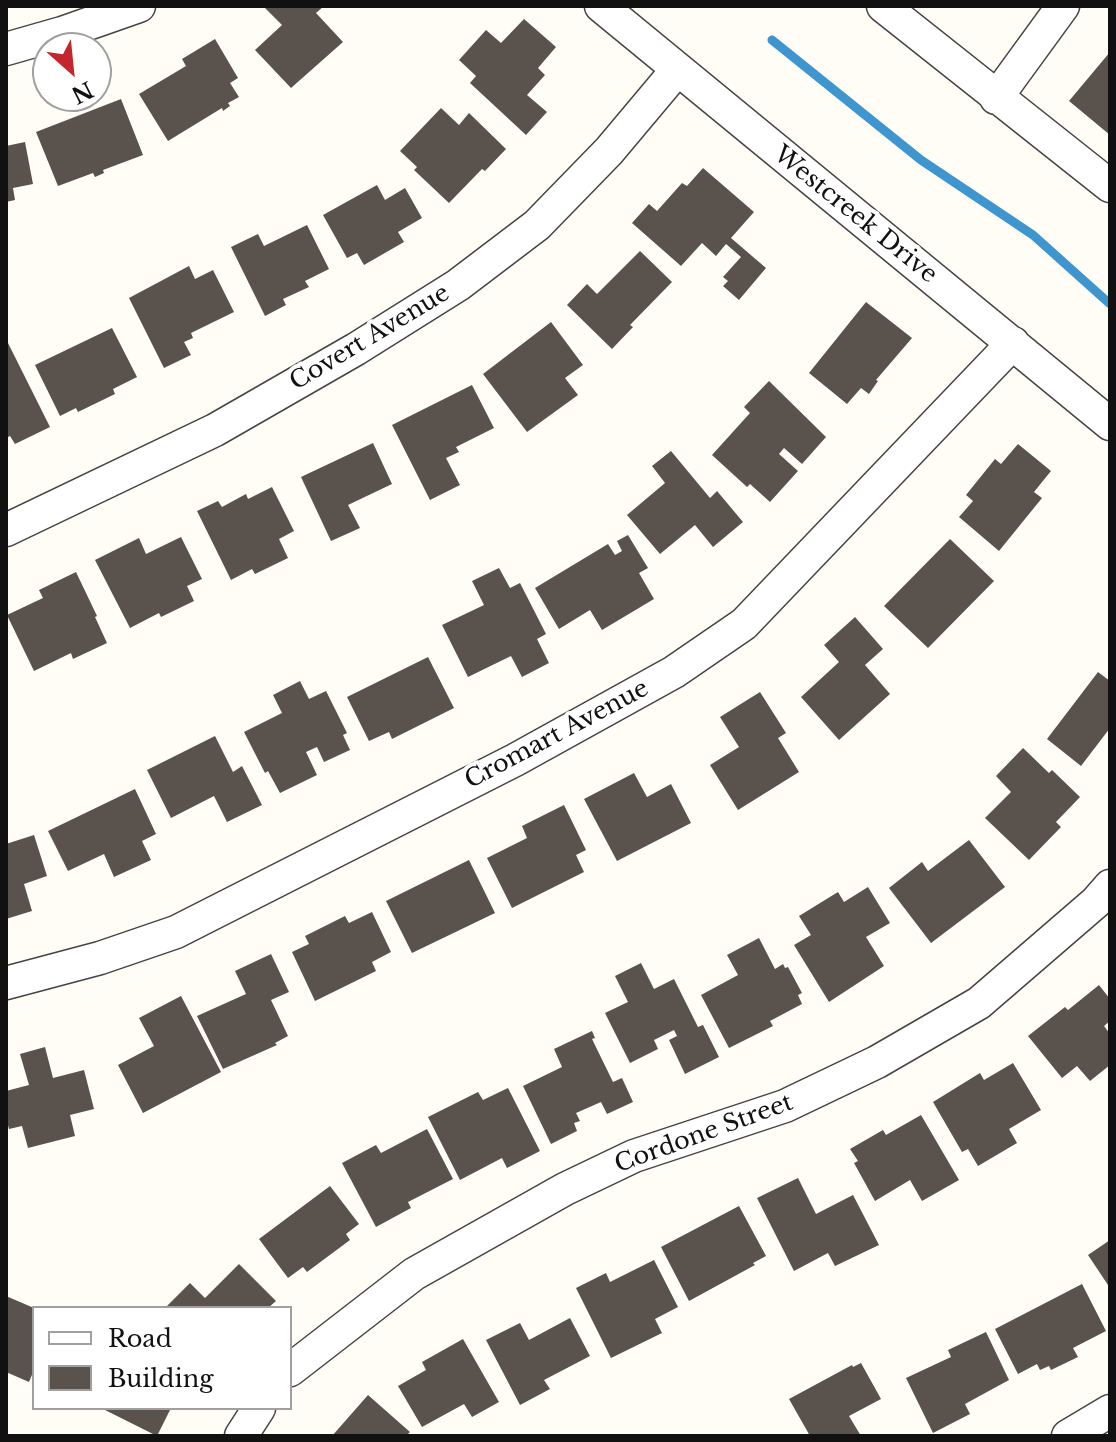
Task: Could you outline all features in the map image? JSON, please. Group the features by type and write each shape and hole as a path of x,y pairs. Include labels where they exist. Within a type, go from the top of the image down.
{"street":[{"path":"6,49 139,6"},
{"name":"Westcreek Drive","path":"601,6 1110,424"},
{"path":"883,6 1110,186"},
{"path":"996,98 1063,6"},
{"name":"Covert Avenue","path":"6,530 215,430 356,349 458,285 537,225 609,151 677,70"},
{"name":"Cromart Avenue","path":"6,983 100,958 176,932 515,760 674,672 744,624 1013,343"},
{"name":"Cordone Street","path":"292,1368 414,1274 565,1189 634,1156 785,1106 877,1062 979,1003 1096,902 1110,886"},
{"path":"241,1436 258,1410"},
{"path":"1068,1436 1110,1411"}],"building":[{"path":"263,6 324,6 316,13 343,42 291,88 255,50 282,25"},
{"path":"524,19 556,47 538,68 545,75 527,95 547,112 526,135 470,83 476,76 459,60 486,30 501,43"},
{"path":"215,39 238,78 230,83 239,97 228,103 230,106 223,111 222,108 168,141 139,94 186,66 182,59"},
{"path":"1110,52 1110,135 1069,101"},
{"path":"121,99 143,155 103,170 104,173 95,177 93,173 58,186 36,132 88,112 112,112 112,102"},
{"path":"441,108 459,125 469,113 506,149 449,203 414,170 417,167 400,151"},
{"path":"25,142 33,184 13,188 15,200 6,202 6,146"},
{"path":"703,168 754,212 731,238 766,268 739,300 723,286 728,281 723,277 741,257 726,244 716,256 702,243 681,266 632,223 649,204 657,211 682,183 687,186"},
{"path":"377,185 385,200 405,188 422,218 398,232 404,242 364,265 357,253 347,258 323,215"},
{"path":"307,225 329,269 305,281 309,287 283,299 286,305 265,316 231,247 258,234 264,246"},
{"path":"640,251 672,282 630,325 633,327 612,349 567,305 587,284 597,294"},
{"path":"189,266 195,279 213,270 234,312 191,333 193,338 184,342 191,355 164,368 129,298"},
{"path":"866,302 912,338 876,380 869,394 861,388 847,404 809,373"},
{"path":"551,322 583,365 565,378 578,395 527,432 483,374"},
{"path":"112,328 137,377 113,389 115,394 78,412 76,408 60,416 35,365"},
{"path":"6,339 50,427 15,444 10,436 6,438"},
{"path":"769,381 826,437 802,464 784,448 779,454 798,471 770,502 750,484 747,487 712,455 750,413 744,407"},
{"path":"472,385 494,428 456,447 459,452 446,458 460,485 430,500 392,425"},
{"path":"373,443 392,484 348,505 360,528 331,541 301,477"},
{"path":"1018,444 1051,471 1034,492 1042,498 999,551 959,517 973,501 966,495 995,459 1001,464"},
{"path":"671,451 710,498 717,491 743,522 713,547 695,525 660,554 627,515 665,483 652,466"},
{"path":"272,487 294,531 279,539 288,558 255,574 252,569 231,580 197,511 218,501 222,507 246,494 248,499"},
{"path":"628,535 648,568 639,573 654,599 602,630 590,610 559,629 535,588 608,544 615,555 622,551 617,541"},
{"path":"181,537 202,579 187,586 194,601 161,617 159,613 130,628 95,560 139,538 146,554"},
{"path":"950,539 994,581 928,648 884,606"},
{"path":"499,568 510,588 520,583 546,634 537,639 549,663 522,677 511,656 468,677 442,625 484,605 472,581"},
{"path":"76,572 107,643 73,659 71,653 34,671 7,615 43,598 39,590"},
{"path":"855,617 883,649 865,665 890,694 839,740 801,697 839,662 824,645"},
{"path":"428,657 454,708 392,739 389,732 369,741 347,697"},
{"path":"1098,672 1110,681 1110,728 1081,766 1047,739"},
{"path":"300,681 309,699 326,691 347,733 343,735 350,750 324,762 317,747 306,752 317,775 280,793 268,771 265,773 244,732 282,713 273,695"},
{"path":"760,692 786,733 778,738 799,772 738,810 710,765 739,747 720,717"},
{"path":"215,736 233,772 242,766 262,805 227,822 214,796 171,818 147,770"},
{"path":"1023,748 1080,797 1056,822 1061,827 1029,860 985,818 1011,792 996,776"},
{"path":"634,773 647,797 671,784 691,823 617,861 584,799"},
{"path":"135,789 156,834 142,841 151,860 114,877 104,854 68,871 48,831"},
{"path":"564,805 586,850 576,855 584,872 512,908 487,858 527,838 522,826"},
{"path":"34,835 47,876 24,884 32,911 6,919 6,844"},
{"path":"969,840 1005,887 931,943 889,888 922,862 928,871"},
{"path":"469,860 495,913 412,953 386,901"},
{"path":"868,887 890,923 866,937 884,966 829,1002 794,945 811,935 799,916 838,892 844,902"},
{"path":"372,912 391,952 372,962 376,971 315,1001 292,952 309,944 305,936 345,916 349,923"},
{"path":"759,938 775,969 783,964 785,968 788,967 802,993 798,995 802,1004 770,1021 773,1026 729,1048 701,995 738,975 727,955"},
{"path":"271,954 289,992 271,1000 288,1036 275,1043 277,1045 223,1069 197,1016 246,994 235,971"},
{"path":"641,963 654,989 674,979 698,1027 703,1025 719,1057 685,1074 669,1040 677,1036 674,1030 654,1040 658,1049 630,1063 605,1013 628,1002 615,976"},
{"path":"1099,985 1110,999 1110,1021 1104,1026 1110,1034 1110,1065 1090,1081 1077,1066 1062,1078 1028,1036"},
{"path":"181,996 221,1072 143,1113 118,1065 154,1046 139,1018"},
{"path":"592,1031 595,1038 592,1039 613,1082 622,1078 633,1102 607,1114 601,1102 576,1113 580,1121 574,1123 577,1131 551,1144 523,1086 562,1067 554,1049"},
{"path":"45,1047 53,1078 84,1070 94,1109 70,1115 75,1136 28,1148 22,1126 9,1129 6,1091 29,1085 20,1054"},
{"path":"1013,1063 1041,1110 1009,1129 1017,1143 978,1166 968,1149 962,1152 933,1102 980,1073 984,1080"},
{"path":"508,1088 540,1151 507,1168 502,1158 460,1180 428,1117 478,1092 483,1100"},
{"path":"921,1115 959,1180 922,1201 910,1180 875,1201 854,1163 858,1161 850,1149 883,1130 886,1135"},
{"path":"427,1129 453,1179 408,1202 411,1208 376,1227 342,1163 376,1145 381,1153"},
{"path":"798,1178 816,1214 853,1195 879,1245 835,1266 828,1253 794,1271 757,1198"},
{"path":"330,1186 359,1224 346,1234 350,1240 307,1272 303,1267 288,1278 259,1239"},
{"path":"739,1206 766,1256 689,1301 661,1247"},
{"path":"1110,1240 1110,1288 1088,1255"},
{"path":"654,1260 678,1307 655,1319 662,1333 611,1358 576,1288 606,1273 610,1282"},
{"path":"239,1264 276,1301 270,1306 167,1306 190,1283 205,1298"},
{"path":"1082,1284 1106,1331 1073,1348 1078,1357 1051,1370 1049,1366 1040,1370 1037,1364 1018,1374 995,1329"},
{"path":"6,1296 32,1307 32,1375 29,1382 6,1372"},
{"path":"570,1318 590,1356 544,1380 550,1389 520,1405 486,1340 520,1323 529,1340"},
{"path":"986,1332 1009,1380 965,1404 970,1414 933,1433 906,1378 951,1357 948,1350"},
{"path":"463,1339 499,1402 472,1417 464,1404 422,1427 398,1386 426,1370 422,1362"},
{"path":"861,1363 881,1399 849,1416 861,1436 810,1436 789,1399"},
{"path":"368,1395 410,1432 406,1436 332,1436"},
{"path":"105,1410 170,1410 157,1436"}],"waterway":[{"path":"772,40 921,160 1033,235 1110,304"}]}
